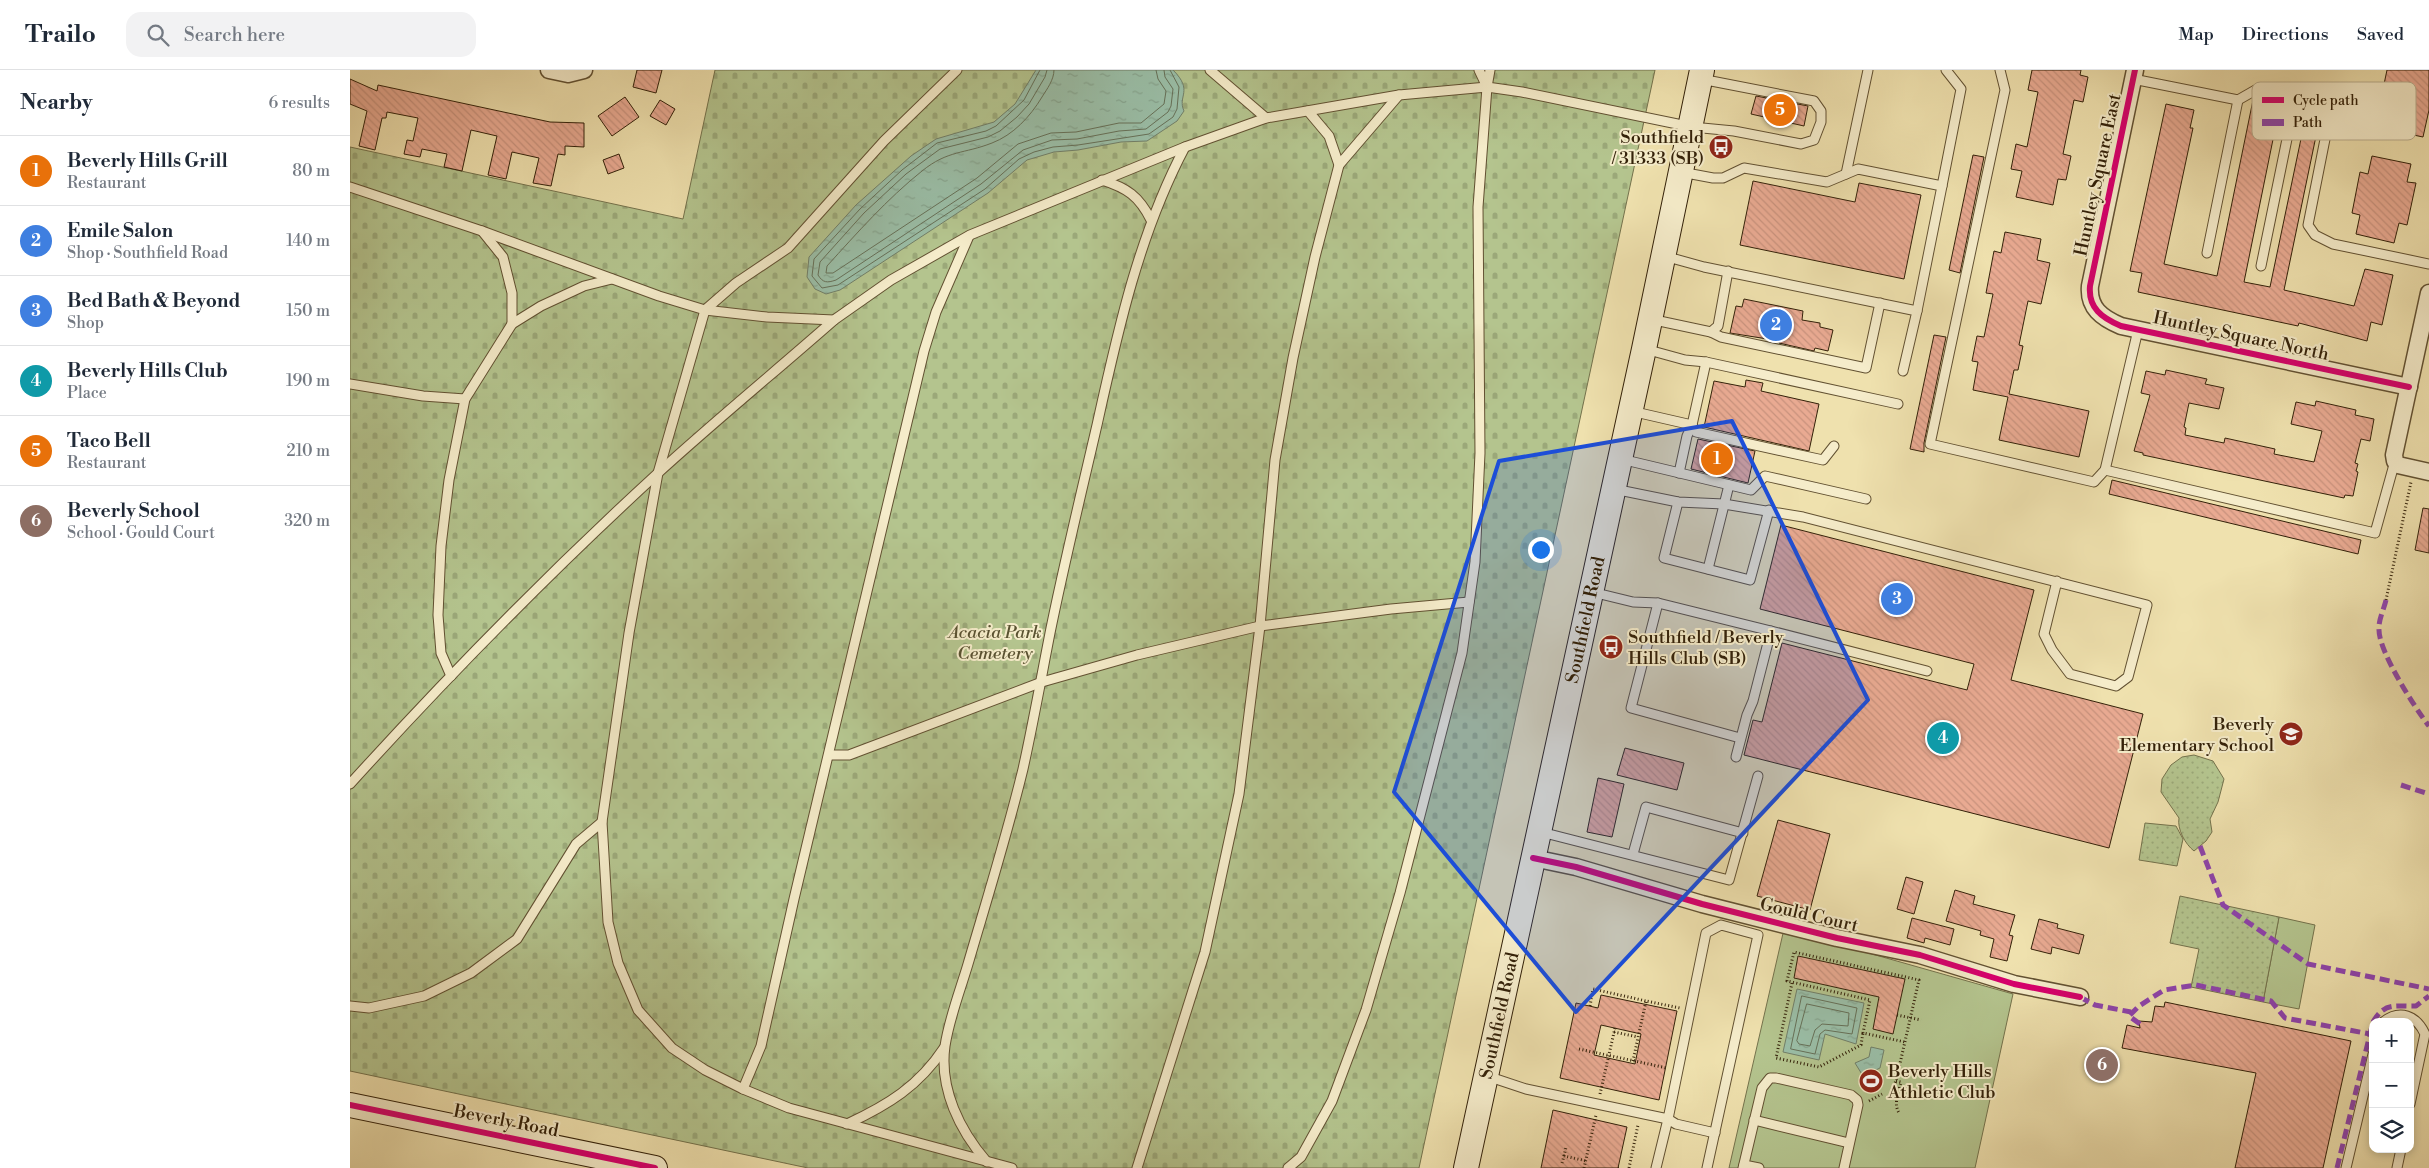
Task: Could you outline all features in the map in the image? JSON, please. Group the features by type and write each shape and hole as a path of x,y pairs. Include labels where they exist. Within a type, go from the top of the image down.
{"main road":[{"name":"Southfield Road","path":"1466,1168 1692,127 1701,74"},
{"name":"Beverly Road","path":"350,1105 655,1168"}],"street":[{"path":"549,70 574,74 584,70"},
{"name":"Huntley Square East","path":"2090,286 2134,74"},
{"name":"Huntley Square North","path":"2090,286 2090,301 2100,314 2110,321 2138,330 2409,387"},
{"path":"2429,293 2394,455 2395,461 2402,466 2429,472"},
{"name":"Gould Court","path":"1533,858 1576,867 1702,904 1837,938 1920,955 2014,984 2080,997"}],"lane":[{"path":"1210,70 1266,118"},
{"path":"1478,70 1487,87"},
{"path":"1288,1168 1301,1157 1332,1101 1366,1010 1445,726 1462,653 1475,562 1480,453 1478,207 1487,87 1490,70"},
{"path":"1846,174 1868,70"},
{"path":"1903,371 1917,311 1961,89 1946,70"},
{"path":"2000,70 2006,90 1930,444 2094,482 2105,470 2138,330"},
{"path":"951,72 884,141 788,248 736,283 706,310 658,473 629,632 602,822 608,922 618,963 638,1010 672,1048 704,1070 789,1108 987,1163 1012,1168"},
{"path":"350,784 513,612 658,473 834,320 891,280 970,235 1184,147 1266,118 1399,95 1487,87 1522,92 1692,127 1734,131 1801,144 1814,140 1821,122 1821,111 1814,102 1701,74"},
{"path":"2134,74 2238,100 2252,92"},
{"path":"1137,1168 1205,952 1239,794 1260,626 1266,544 1277,451 1293,358 1338,165 1399,95"},
{"path":"2208,253 2238,100"},
{"path":"1308,111 1329,136 1338,165"},
{"path":"2261,266 2287,140"},
{"path":"2325,140 2308,225 2315,235 2333,244 2429,264"},
{"path":"846,1124 876,1111 906,1091 930,1070 944,1047 1010,819 1130,283 1151,220 1184,147"},
{"path":"1681,172 1713,178 1724,178 1744,168 1827,182 1858,169 1942,186"},
{"path":"1102,180 1121,186 1142,202 1151,220"},
{"path":"350,187 482,231 659,296 706,310 767,317 834,320"},
{"path":"482,231 503,257 512,292 512,324"},
{"path":"743,1089 761,1046 794,898 924,351 936,312 970,235"},
{"path":"1663,256 1704,267 1728,270 1917,311"},
{"path":"1711,332 1718,326 1728,270"},
{"path":"451,676 441,654 438,615 441,546 449,480 465,398 512,324 540,306 584,286 612,278"},
{"path":"1650,319 1711,332 1721,337 1866,368 1880,303"},
{"path":"1644,349 1684,360 1706,362 1898,404"},
{"path":"1679,473 1706,362"},
{"path":"350,384 423,396 465,398"},
{"path":"1630,411 1692,425 1696,432 1823,460 1834,446"},
{"path":"1620,459 1752,490 1765,476 1866,499"},
{"path":"2105,470 2374,533 2395,461"},
{"path":"1708,569 1729,485"},
{"path":"1613,489 1678,502 1724,504 1803,516 2147,604 2128,677 2116,686 2070,674 2052,650 2044,634 2057,581"},
{"path":"1678,502 1664,558 1750,580 1769,510"},
{"path":"1590,592 1633,602 1658,603 1927,670"},
{"path":"829,756 849,756 1042,682 1137,654 1260,626 1391,609 1469,602"},
{"path":"1658,603 1631,708 1740,738"},
{"path":"1736,757 1747,714 1754,701 1771,631"},
{"path":"1538,832 1633,854 1729,880 1758,776"},
{"path":"1633,854 1646,807 1742,833"},
{"path":"350,1006 369,1008 424,996 471,973 517,939 576,844 602,822"},
{"path":"1656,1168 1668,1119 1706,933 1721,925 1758,934 1707,1168"},
{"path":"2388,1018 2401,1014 2413,1018"},
{"path":"2414,1019 2420,1024 2425,1034 2414,1085"},
{"path":"944,1047 946,1081 955,1115 970,1142 987,1163"},
{"path":"2346,1168 2371,1063"},
{"path":"1486,1076 1526,1089 1641,1112 1668,1119 1676,1124 1715,1132"},
{"path":"1759,1168 1743,1166 1762,1088 1770,1078 1776,1078 1851,1095 1857,1100 1858,1105 1844,1168"},
{"path":"1754,1120 1849,1143"},
{"path":"2397,1168 2400,1153"}],"path":[{"path":"2386,600 2412,477"},
{"path":"1792,983 1776,1058 1819,1067 1861,1045 1870,1000 1788,982 1794,952 1919,980 1896,1081 1892,1089"},
{"path":"1590,1006 1593,989 1690,1010"},
{"path":"1633,1061 1646,1001"},
{"path":"1897,1015 1921,1020"},
{"path":"1614,1032 1638,1037"},
{"path":"1863,1032 1905,1042"},
{"path":"1579,1049 1678,1071"},
{"path":"1896,1081 1900,1082 1896,1104 1896,1110 1900,1114"},
{"path":"1629,1168 1641,1112"},
{"path":"1562,1163 1566,1147"},
{"path":"1564,1156 1588,1162"}],"highlighted area":[{"path":"1732,421 1868,700 1576,1012 1394,792 1499,461"}],"green space":[{"name":"Acacia Park Cemetery","path":"715,70 1655,70 1419,1168 808,1168 350,1071 350,147 683,219"},
{"path":"2194,755 2213,761 2224,779 2218,802 2210,819 2212,832 2206,841 2194,851 2182,836 2179,818 2161,792 2162,779 2171,765 2182,757"},
{"path":"2145,823 2176,826 2183,839 2177,866 2139,860"},
{"path":"2180,896 2279,917 2263,1002 2191,987 2199,949 2170,943"},
{"path":"2279,917 2315,925 2299,1009 2263,1002"},
{"name":"Beverly Hills Athletic Club","path":"1784,929 2013,994 1975,1168 1729,1168"}],"water":[{"path":"1036,70 1173,70 1183,83 1182,106 1184,111 1177,121 1147,141 1121,142 1078,150 1054,152 1027,160 988,193 840,290 826,294 815,289 807,277 809,257 856,205 911,156 936,139 994,122 1015,104"},
{"path":"1797,989 1864,1003 1856,1044 1825,1034 1819,1060 1783,1052"},
{"path":"1871,1047 1884,1050 1880,1068 1863,1076 1855,1063 1869,1057"}],"building":[{"path":"637,70 662,70 656,93 633,87"},
{"path":"2032,70 2081,70 2080,75 2088,77 2083,102 2074,100 2063,154 2071,156 2066,180 2058,179 2053,205 2016,197 2022,171 2011,169 2016,144 2027,147 2038,92 2028,90"},
{"path":"2387,70 2429,70 2429,110 2423,137 2416,136 2416,82 2384,82"},
{"path":"350,79 377,91 378,85 550,122 584,123 584,147 565,146 565,155 558,154 551,186 533,183 539,158 512,152 506,179 488,175 497,136 471,130 462,171 444,167 447,154 422,149 420,157 404,154 407,140 413,141 418,118 387,112 386,118 382,118 375,150 359,146 367,111 350,104"},
{"path":"1756,96 1808,106 1804,126 1751,114"},
{"path":"625,97 639,117 612,136 598,116"},
{"path":"660,100 675,109 666,125 650,116"},
{"path":"2166,104 2194,110 2190,128 2193,128 2164,264 2217,276 2252,105 2252,140 2273,140 2244,282 2270,287 2301,140 2315,140 2284,290 2354,306 2365,269 2393,275 2382,325 2371,322 2367,341 2299,323 2298,326 2138,292 2142,273 2130,271"},
{"path":"619,154 624,168 608,174 603,160"},
{"path":"1973,155 1984,157 1960,273 1949,270"},
{"path":"2372,156 2411,164 2407,182 2416,183 2407,225 2399,223 2394,243 2356,234 2360,215 2352,213 2360,172 2368,174"},
{"path":"1753,181 1855,202 1859,183 1921,195 1904,279 1740,245"},
{"path":"2005,232 2041,239 2037,260 2050,263 2041,304 2028,301 2019,345 2023,346 2018,370 2014,370 2009,394 2089,411 2079,457 1999,440 2008,397 1973,390 1978,362 1972,361 1977,336 1984,337 1993,294 1986,293 1994,251 2001,253"},
{"path":"1744,299 1803,311 1802,320 1820,323 1820,327 1833,330 1828,351 1815,348 1814,351 1779,343 1780,341 1730,333 1736,306 1742,307"},
{"path":"1934,335 1946,337 1924,443 1924,452 1910,449"},
{"path":"2166,370 2207,379 2205,384 2224,388 2219,409 2189,403 2184,427 2186,428 2185,435 2224,443 2225,438 2275,449 2274,454 2314,462 2322,431 2291,424 2296,402 2315,406 2316,401 2356,410 2355,415 2374,419 2370,441 2361,439 2355,463 2358,464 2356,471 2358,472 2353,496 2345,495 2344,498 2143,455 2143,453 2134,451 2150,395 2141,393 2146,371 2165,375"},
{"path":"1746,380 1763,383 1761,391 1819,404 1809,451 1704,427 1714,381 1745,387"},
{"path":"1698,439 1755,451 1748,483 1691,469"},
{"path":"2112,480 2361,540 2358,554 2109,494"},
{"path":"2423,508 2429,509 2429,553 2415,550"},
{"path":"1781,525 2034,590 2011,680 2143,714 2109,848 1744,755 1753,720 1762,722 1782,643 1967,690 1974,664 1760,609"},
{"path":"1625,748 1684,763 1677,790 1617,775"},
{"path":"1598,778 1624,784 1612,837 1587,832"},
{"path":"1778,820 1830,834 1810,910 1757,896"},
{"path":"1906,877 1923,882 1914,914 1897,909"},
{"path":"1955,890 1975,896 1973,904 2015,915 2009,935 2013,936 2007,961 1990,957 1994,939 1980,935 1981,931 1946,921"},
{"path":"1912,918 1954,929 1950,945 1925,938 1924,943 1907,938"},
{"path":"2039,919 2058,924 2057,928 2084,935 2079,954 2052,947 2051,954 2031,949"},
{"path":"1798,956 1905,979 1893,1034 1873,1029 1879,997 1794,978"},
{"path":"1601,995 1677,1011 1659,1100 1560,1078 1576,1003 1598,1008","holes":["1601,1025 1641,1034 1635,1064 1594,1055"]},
{"path":"2165,1002 2351,1041 2323,1168 2235,1168 2256,1073 2122,1048 2127,1025 2140,1028 2139,1021 2152,1022 2155,1006 2164,1007"},
{"path":"1553,1110 1627,1127 1618,1168 1541,1168"}],"marked path":[{"path":"2386,600 2379,623 2385,652 2399,680 2429,726"},
{"path":"2401,785 2429,794"},
{"path":"2200,846 2223,905 2308,964 2429,989"},
{"path":"2140,1024 2129,1016 2139,1006 2164,990 2196,985 2271,1001 2285,1018 2369,1034"},
{"path":"2375,1018 2391,1006 2416,1006 2429,996"},
{"path":"2080,997 2095,1005 2131,1012"},
{"path":"2337,1168 2369,1038"}],"cycle path":[{"path":"2135,70 2090,286 2091,300 2102,316 2121,326 2409,387"},
{"path":"1533,858 1576,867 1702,904 1837,938 1920,955 2014,984 2080,997"},
{"path":"350,1105 655,1168"}],"place":[{"name":"Taco Bell","path":"1780,110"},
{"name":"Southfield / 31333 (SB)","path":"1721,147"},
{"name":"Emile Salon","path":"1776,325"},
{"name":"Beverly Hills Grill","path":"1717,459"},
{"name":"Bed Bath & Beyond","path":"1897,599"},
{"name":"Southfield / Beverly Hills Club (SB)","path":"1611,647"},
{"name":"Beverly Elementary School","path":"2291,734"},
{"name":"Beverly Hills Club","path":"1943,738"},
{"name":"Beverly School","path":"2102,1065"},
{"name":"Beverly Hills Athletic Club","path":"1871,1081"}]}
